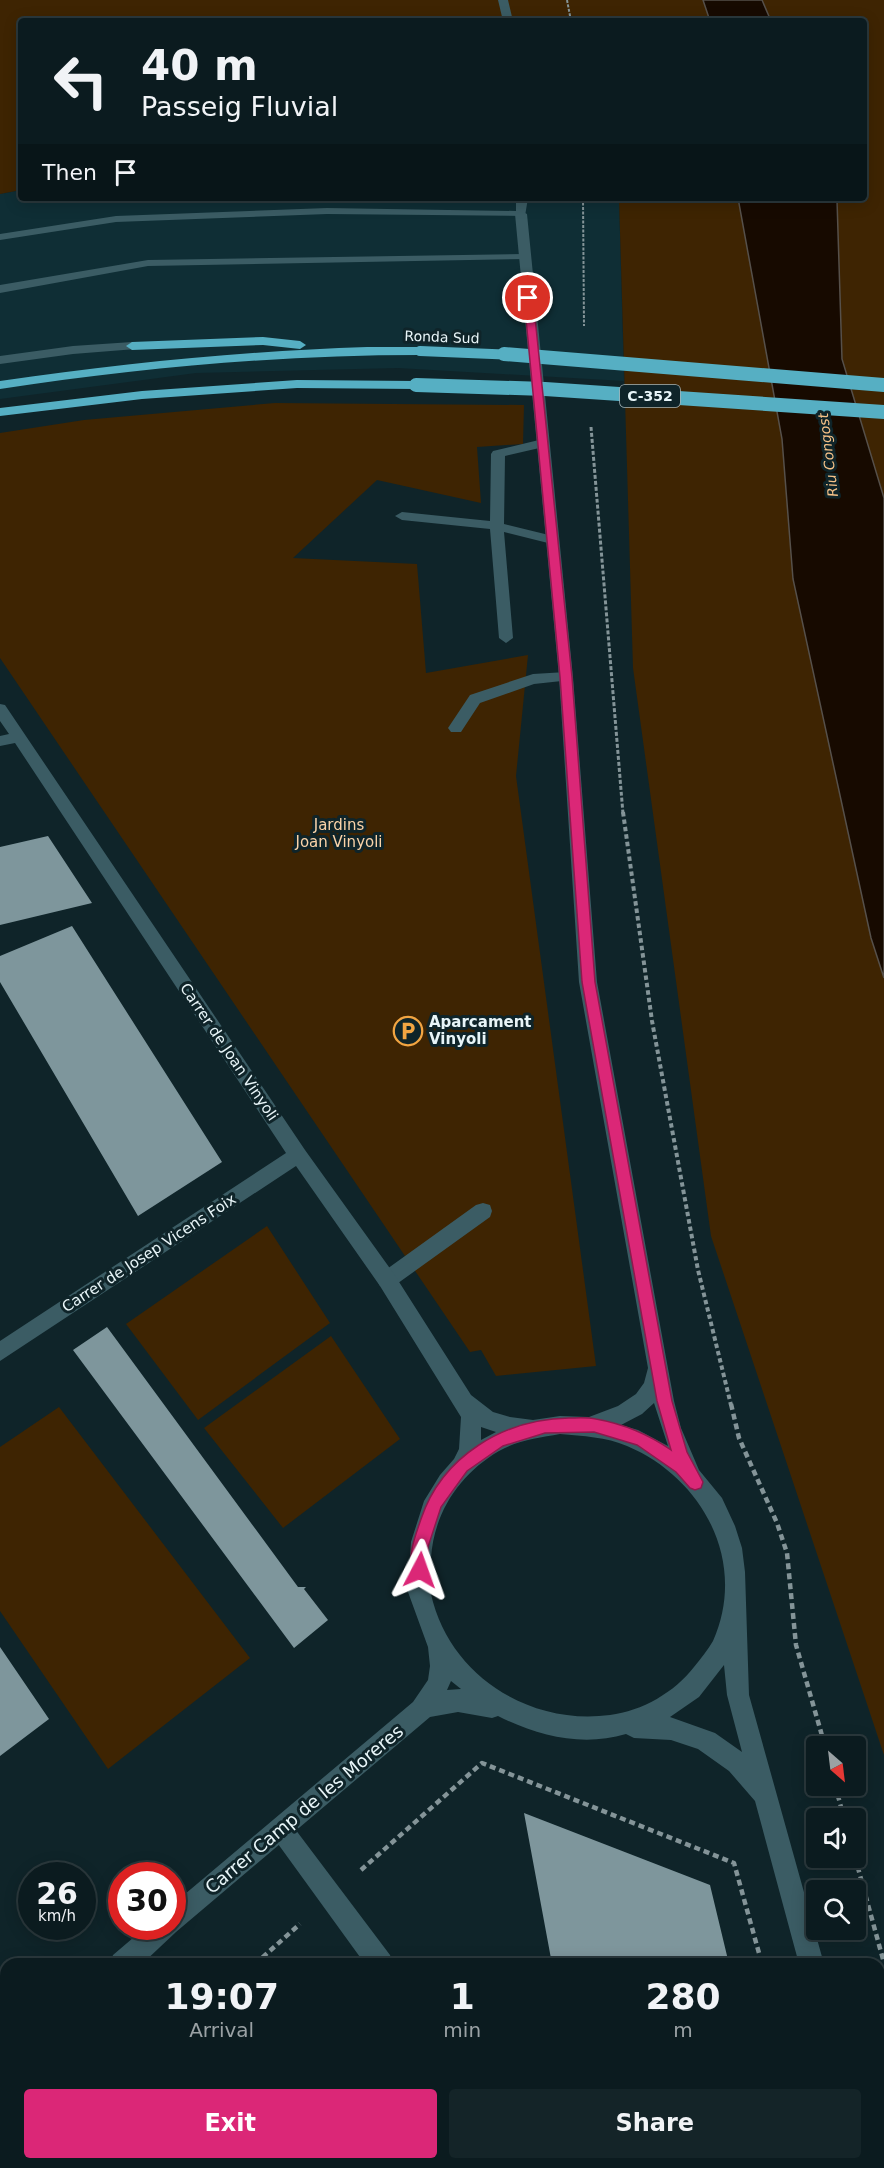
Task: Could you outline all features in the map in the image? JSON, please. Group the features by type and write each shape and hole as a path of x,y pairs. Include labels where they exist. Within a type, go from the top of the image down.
{"highway":[{"path":"132,346 263,341 352,350"},
{"name":"Ronda Sud","path":"0,385 156,362 352,350 542,356 884,385"},
{"name":"C-352","path":"0,412 142,394 297,384 545,389 884,412"}],"street":[{"path":"503,0 507,18"},
{"path":"522,201 524,257 566,677 588,982 656,1358 671,1428 680,1454 695,1482"},
{"path":"0,237 116,219 327,211 521,214"},
{"path":"0,289 148,263 524,257"},
{"path":"0,360 73,350 132,346"},
{"path":"506,638 497,526 498,453 543,443"},
{"path":"402,516 497,526 552,540"},
{"path":"456,728 475,699 533,679 566,677"},
{"name":"Carrer de Joan Vinyoli","path":"0,709 298,1155 387,1280 459,1394 471,1416 469,1449 461,1466"},
{"path":"0,741 19,737"},
{"name":"Carrer de Josep Vicens Foix","path":"0,1352 298,1155"},
{"path":"387,1280 483,1211"},
{"path":"594,1425 636,1407 648,1397 655,1382 656,1358"},
{"name":"Carrer de Joan Vinyoli","path":"459,1394 473,1411 486,1420 502,1425 520,1427 594,1425"},
{"path":"594,1425 641,1439 682,1466 715,1505 733,1551 735,1601 733,1658 736,1682 810,1958"},
{"path":"545,1426 499,1440 461,1466 434,1503 420,1547 420,1594 435,1640 464,1681 505,1711 552,1727 602,1729 644,1725 691,1734 714,1744 736,1761 753,1780 766,1800"},
{"path":"602,1729 649,1716 690,1690 721,1649 735,1601"},
{"name":"Carrer Camp de les Moreres","path":"408,1721 439,1687 442,1671 435,1640"},
{"name":"Carrer Camp de les Moreres","path":"186,1909 423,1708 443,1701 463,1700 505,1711"},
{"path":"280,1829 377,1958"},
{"path":"129,1958 150,1940"}],"path":[{"path":"567,0 570,18"},
{"path":"583,201 584,336"},
{"path":"591,416 623,816 652,1021 701,1281 739,1438 748,1464 770,1507 787,1553 793,1599 794,1630 822,1736"},
{"path":"262,1958 482,1763 734,1863 760,1958"},
{"path":"858,1868 883,1958"}],"shaded area":[{"path":"18,191 18,201 619,201 624,381 398,368 196,373 0,399 0,194"}],"green space":[{"path":"0,0 703,0 709,18 18,18 18,191 0,194"},
{"path":"762,0 884,0 884,498 842,359 836,201 867,201 867,18 770,18"},
{"path":"619,201 739,201 782,439 793,579 871,938 884,978 884,1755 711,1236 633,668"},
{"name":"Jardins Joan Vinyoli","path":"275,403 524,405 523,444 477,447 481,503 377,480 293,558 417,564 426,673 528,655 516,776 596,1366 496,1376 481,1350 470,1352 0,658 0,433 84,420"},
{"path":"267,1226 330,1323 198,1420 126,1324"},
{"path":"331,1336 400,1439 283,1528 204,1428"},
{"path":"59,1407 250,1658 108,1769 0,1611 0,1447"}],"water":[{"path":"703,0 762,0 770,18 709,18"},
{"name":"Riu Congost","path":"739,201 837,201 842,359 884,498 884,978 871,938 793,579 782,439"}],"building":[{"path":"48,836 92,903 0,925 0,847"},
{"path":"72,926 222,1162 138,1216 0,982 0,956"},
{"path":"107,1327 298,1587 306,1587 304,1589 328,1620 294,1648 73,1350"},
{"path":"0,1647 49,1719 0,1756"},
{"path":"524,1813 710,1885 728,1958 551,1958"}],"place":[{"name":"Aparcament Vinyoli","path":"408,1031"}],"route":[{"path":"420,1570 420,1547 434,1503 461,1466 499,1440 545,1426 594,1425 641,1439 682,1466 695,1482 680,1454 664,1401 588,982 566,677 528,298"}]}
